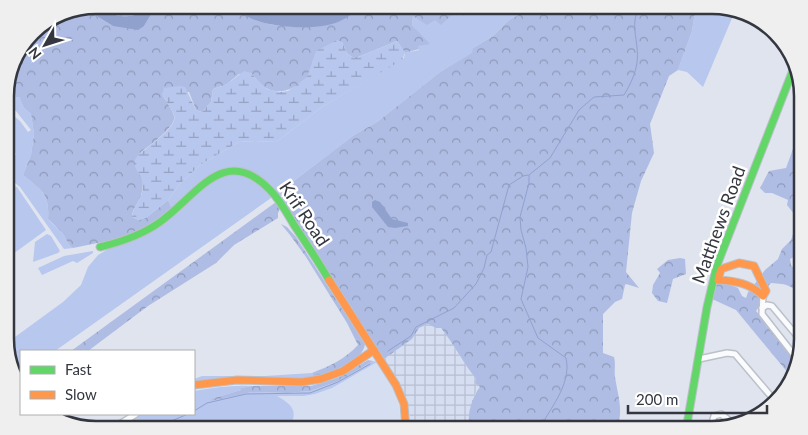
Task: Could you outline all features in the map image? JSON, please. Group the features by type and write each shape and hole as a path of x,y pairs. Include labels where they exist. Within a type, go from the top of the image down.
{"street":[{"name":"Matthews Road","path":"688,421 707,307 717,265 791,75"},
{"name":"Krif Road","path":"100,247 138,235 156,225 176,210 195,190 212,177 231,171 250,173 262,180 278,199 374,350 399,391 405,411 406,421"},
{"path":"763,296 758,290 743,282 718,280 721,268 739,263 754,266 766,291 763,296 762,314 793,353"},
{"path":"762,308 767,305 772,306 794,332"},
{"path":"195,385 251,380 291,382 315,380 331,376 374,350"},
{"path":"699,359 727,353 735,354 771,396"},
{"path":"713,421 714,416 721,414 729,420"}],"shaded area":[{"path":"93,14 125,16 151,14 144,26 138,30 113,26"},
{"path":"244,14 352,14 338,22 318,27 280,26 257,21"},
{"path":"375,200 380,202 392,219 408,223 408,226 388,227 372,207 372,202"},
{"path":"428,324 441,328 476,379 480,387 475,394 468,421 410,421 408,404 398,380 384,359 412,339 419,328"},
{"path":"377,362 394,391 399,407 400,421 292,421 275,396 304,396 332,388"}],"green space":[{"path":"93,14 113,26 144,26 151,14 245,14 257,21 273,25 298,27 352,14 453,14 441,25 435,20 427,25 413,16 412,25 430,44 418,46 419,49 405,53 397,41 358,57 352,57 347,53 342,42 313,60 307,78 289,90 273,91 263,86 251,73 239,74 227,84 213,89 211,102 202,112 196,110 189,92 162,94 173,113 174,121 166,131 139,154 143,188 132,217 139,220 147,217 168,200 172,209 145,227 122,238 73,248 48,219 47,203 43,193 23,175 31,155 34,134 31,114 24,108 19,97 14,98 20,64 27,50 50,27 79,15"},
{"path":"113,14 138,14 132,16"},
{"path":"453,14 464,16 465,14 520,14 509,20 493,36 473,48 473,53 440,72 377,122 354,135 282,190 283,195 278,198 264,180 255,173 242,169 215,172 172,209 168,200 180,184 200,165 239,142 276,142 322,107 404,58 405,53 419,50 417,46 419,33 412,25 413,16 435,20"},
{"path":"520,14 695,14 692,31 678,70 669,76 650,124 654,153 641,181 632,213 626,272 639,288 626,284 622,299 615,302 603,314 603,353 614,357 620,408 619,421 469,421 470,408 474,396 480,387 475,383 476,379 441,328 428,324 419,328 412,339 384,359 282,199 282,190 354,135 377,122 440,72 472,53 473,48 493,36 509,20"},
{"path":"695,14 723,14 733,17 703,87 687,72 678,70 692,31"},
{"path":"337,40 342,42 347,53 352,57 358,57 397,41 405,53 402,60 322,107 276,142 239,142 200,165 180,184 168,200 147,217 139,220 132,217 143,189 143,181 135,166 135,160 169,129 174,119 173,112 162,94 164,88 185,87 196,110 202,112 211,102 213,89 227,84 244,71 251,73 267,89 280,92 288,91 307,77 316,51"},
{"path":"19,97 24,108 31,114 34,134 31,155 23,175 43,193 47,203 48,219 73,248 64,249 20,187 14,182 14,156 16,154 14,152 14,116 28,132 31,130 14,110 14,98"},
{"path":"794,146 794,214 787,205 788,200 772,193 765,193 760,188 769,171 786,168"},
{"path":"234,174 251,179 265,188 271,198 56,350 20,350 20,371 14,350 14,336 63,302 81,285 88,267 98,255 110,248 148,233 178,213 210,181 219,176"},
{"path":"14,186 17,187 46,230 14,253"},
{"path":"276,202 280,209 278,218 234,245 216,263 148,306 89,350 72,350"},
{"path":"281,224 287,227 296,237 365,344 363,350 352,361 336,370 314,378 312,373 337,362 358,345 347,323 306,257"},
{"path":"794,231 794,257 790,259 794,268 794,289 786,285 771,283 763,292 754,285 765,270 778,259 782,249 791,240"},
{"path":"47,234 51,236 60,251 33,262 35,242"},
{"path":"93,251 93,253 77,263 73,261 42,275 38,268 64,256"},
{"path":"685,259 686,274 673,279 667,303 658,301 652,293 653,285 660,273 657,269 668,260"},
{"path":"715,282 726,283 738,288 742,296 746,298 748,292 752,289 760,296 761,304 756,311 767,327 771,327 793,356 787,372 736,310 712,299"},
{"path":"368,360 373,361 339,381 310,391 288,393 252,392 210,401 241,390 241,388 251,386 311,386 340,377"},
{"path":"373,361 377,362 332,388 315,394 277,396 291,406 294,414 292,421 131,421 140,415 195,415 195,391 230,386 251,386 214,398 252,392 288,393 310,391 339,381"},
{"path":"312,373 314,378 195,384 195,379 202,376 265,376"}],"waterway":[{"path":"546,421 545,419 562,390 567,366 566,358 538,338 521,299 528,267 520,217 529,183 529,175 550,158 579,110 594,97 624,95 636,66 635,18 637,14"},
{"path":"388,351 411,336 416,327 454,308 476,284 484,268 487,255 491,252 509,185 528,175"},
{"path":"195,410 207,403 246,394 310,393 338,382 370,364"},
{"path":"171,421 186,415"}],"traffic: fast":[{"path":"688,421 707,307 717,265 791,75"},
{"path":"100,247 146,231 160,222 211,179 224,172 238,171 254,177 274,194 329,280"}],"traffic: slow":[{"path":"739,263 754,266 766,291 763,296 753,288 742,284 718,280 721,269 739,263"},
{"path":"329,280 396,385 404,404 405,421"},
{"path":"195,385 237,380 302,382 321,379 343,371 374,350"}]}
